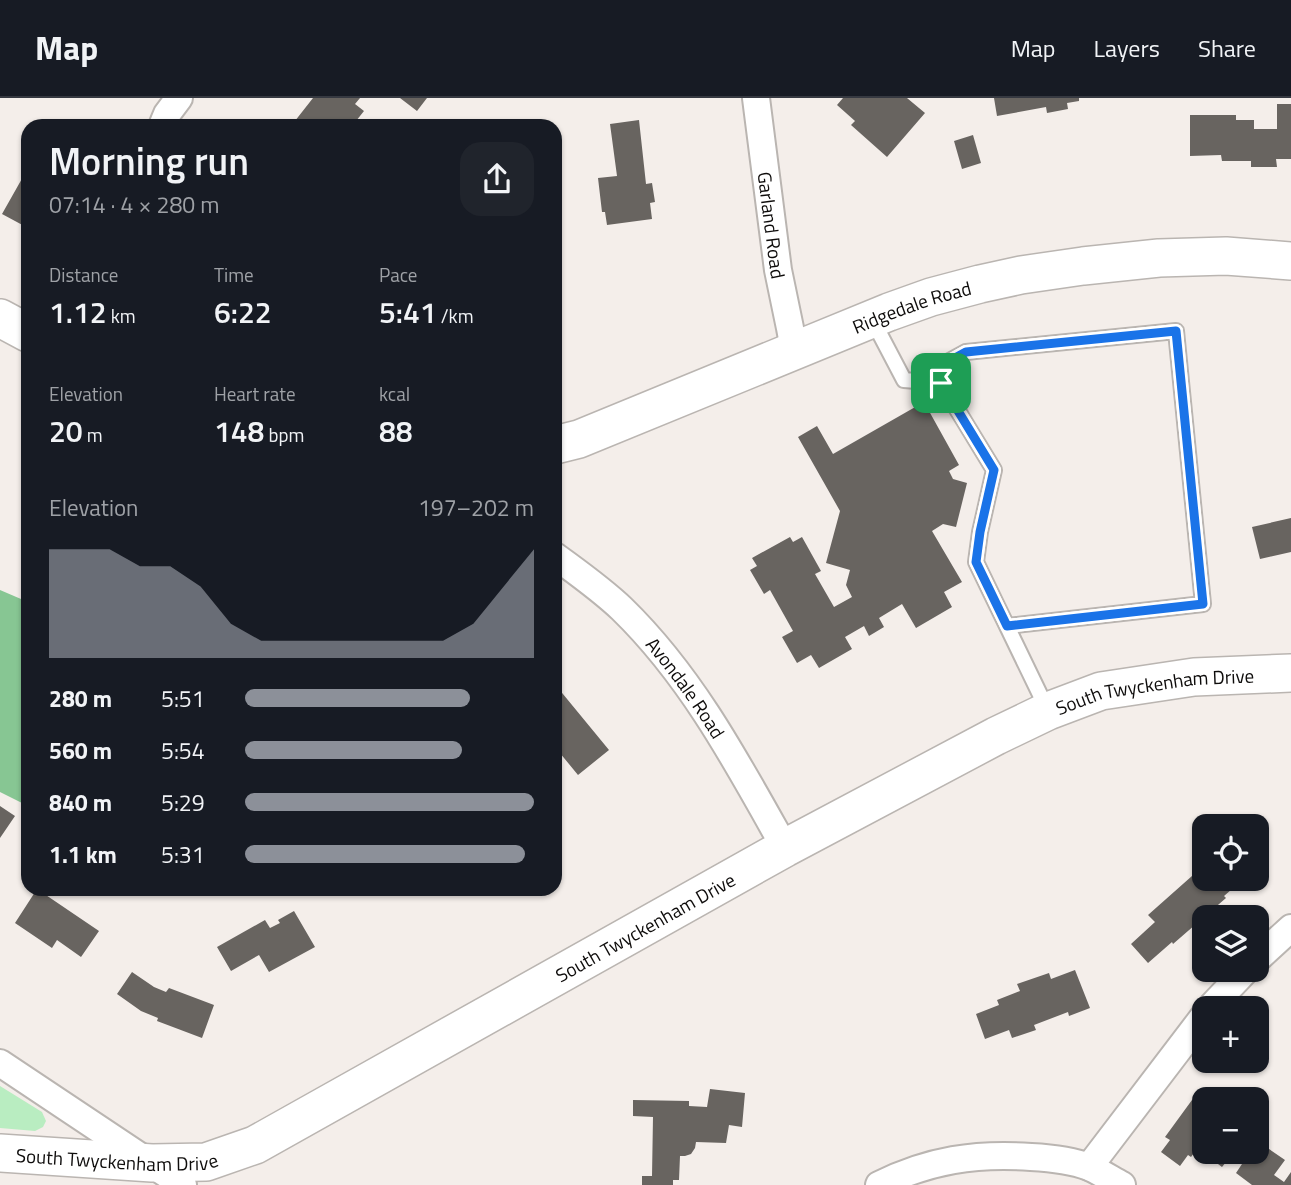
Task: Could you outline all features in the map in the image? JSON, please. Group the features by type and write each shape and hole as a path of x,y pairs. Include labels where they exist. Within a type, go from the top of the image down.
{"street":[{"path":"165,119 179,98"},
{"name":"Garland Road","path":"756,98 778,270 793,350"},
{"name":"Ridgedale Road","path":"562,443 579,439 872,319 931,297 979,284 1083,266 1159,258 1226,256 1291,261"},
{"path":"0,318 21,329"},
{"name":"Avondale Road","path":"562,561 621,608 679,673 722,736 785,848"},
{"name":"South Twyckenham Drive","path":"0,1153 152,1163 206,1162 255,1145 785,848 1048,710 1101,691 1194,677 1291,673"},
{"path":"1269,948 1291,928"},
{"path":"1221,996 1235,982"},
{"path":"1089,1167 1192,1032"},
{"path":"0,1063 183,1185"},
{"path":"879,1185 919,1168 967,1157 1009,1155 1051,1158 1089,1167 1122,1185"}],"lane":[{"path":"872,319 904,380 941,383"},
{"path":"1007,626 1203,604 1176,331 966,352 946,363 941,383 994,470 976,562 1007,626 1048,710"}],"green space":[{"path":"0,590 21,599 21,802 0,792"},
{"path":"0,1086 42,1112 46,1121 43,1127 35,1131 0,1128"}],"building":[{"path":"313,98 360,98 355,104 364,111 358,119 296,119"},
{"path":"400,98 427,98 417,111"},
{"path":"843,98 907,98 925,113 887,157 851,125 855,121 837,105"},
{"path":"994,98 1079,98 1079,101 1067,103 1068,109 1047,113 1046,107 997,116"},
{"path":"1277,104 1291,104 1291,159 1276,159 1277,167 1251,167 1251,161 1222,161 1221,155 1190,156 1190,115 1236,115 1236,120 1254,120 1254,129 1277,129"},
{"path":"639,120 646,184 652,183 655,202 650,203 652,219 607,225 605,212 602,212 598,178 617,176 610,124"},
{"path":"973,135 981,163 962,169 954,141"},
{"path":"21,180 21,224 2,214"},
{"path":"924,402 959,465 949,471 953,479 967,483 956,527 943,524 932,531 962,582 944,592 952,607 916,628 902,604 879,618 884,627 869,636 864,626 845,637 852,649 819,668 811,655 797,663 782,637 793,631 770,590 764,594 750,570 757,566 752,558 790,537 793,542 802,537 821,571 815,574 834,607 852,597 846,585 850,570 826,563 840,511 798,437 817,426 833,454"},
{"path":"1291,518 1291,552 1260,559 1252,527"},
{"path":"562,693 609,750 578,775 562,756"},
{"path":"0,806 15,816 0,838"},
{"path":"1192,876 1192,891 1230,891 1218,905 1192,905 1192,928 1148,963 1131,944 1155,922 1148,915"},
{"path":"32,896 47,896 99,931 81,957 57,940 52,948 15,923"},
{"path":"294,911 315,947 269,972 259,955 231,971 217,947 265,920 270,928"},
{"path":"1075,970 1090,1008 1069,1016 1068,1012 1034,1025 1036,1030 1012,1038 1009,1030 985,1039 976,1014 999,1005 997,1000 1020,991 1017,984 1049,973 1051,979"},
{"path":"132,972 166,992 169,988 214,1005 202,1038 157,1021 158,1018 141,1011 117,994"},
{"path":"710,1089 745,1093 742,1127 729,1125 726,1143 696,1142 691,1154 680,1156 679,1180 673,1180 673,1185 642,1185 642,1176 652,1176 653,1117 633,1116 633,1100 689,1101 689,1106 707,1107"},
{"path":"1192,1100 1191,1157 1188,1155 1180,1166 1161,1152 1170,1140 1165,1137"},
{"path":"1269,1149 1285,1160 1274,1175 1284,1182 1291,1172 1291,1185 1252,1185 1236,1173 1242,1164 1269,1164"}],"route":[{"path":"1176,331 1203,604 1007,626 976,562 994,470 941,383 946,363 966,352 1176,331"}]}
